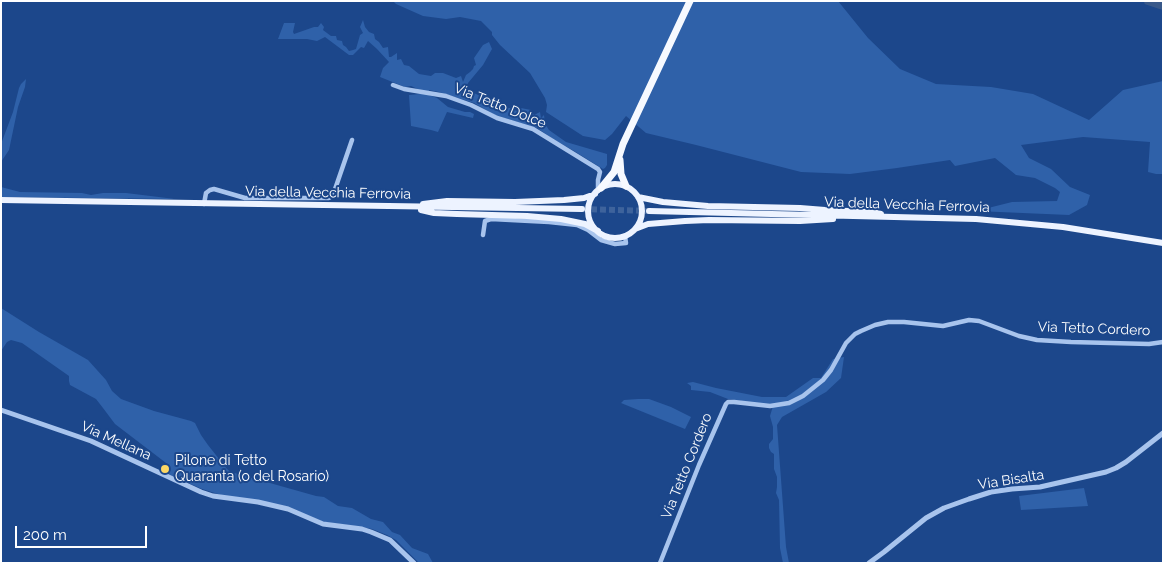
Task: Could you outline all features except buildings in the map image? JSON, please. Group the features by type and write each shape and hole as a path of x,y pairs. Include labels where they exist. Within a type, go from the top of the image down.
{"highway":[{"path":"598,191 614,172 619,154 690,1"},
{"path":"619,154 620,170 626,186"}],"main road":[{"path":"405,206 447,201 514,202 584,198 613,184 626,186 634,192 642,205 640,222 635,229"},
{"path":"598,191 590,201 589,213 591,221 598,231"},
{"path":"638,197 663,202 708,206 872,212 889,217"},
{"name":"Via della Vecchia Ferrovia","path":"1,200 582,209"},
{"path":"405,206 434,213 561,219 585,224 605,236 613,238 625,236 635,229 648,224 678,221 872,220 889,217"},
{"name":"Via della Vecchia Ferrovia","path":"649,211 976,219 1063,227 1163,243"}],"street":[{"name":"Via Tetto Dolce","path":"393,85 404,89 446,96 471,105 497,118 533,129 598,169 600,172 598,191"},
{"path":"204,204 206,193 214,189 245,198 330,198 333,195 352,140"},
{"path":"483,235 485,221 491,219 577,225 588,230 601,240 614,244 626,242 625,236"},
{"name":"Via Tetto Cordero","path":"660,563 699,465 726,404 734,402 775,406 789,403 802,396 823,380 831,370 846,343 861,331 888,322 943,326 969,320 979,321 1019,336 1038,340 1081,343 1150,344 1163,342"},
{"name":"Via Mellana","path":"1,410 90,441 213,496 258,502 288,509 323,524 372,532 390,540 414,563"},
{"name":"Via Bisalta","path":"869,563 926,518 944,508 992,492 1040,487 1106,472 1126,462 1163,433"}],"shaded area":[{"path":"393,1 838,1 868,38 900,69 936,84 991,87 1033,94 1089,120 1123,90 1163,81 1163,174 1148,172 1150,142 1083,137 1021,145 1029,158 1051,169 1070,187 1090,195 1087,205 1069,215 976,211 1012,202 1057,201 1060,192 1035,178 1016,175 995,158 955,166 950,160 850,174 801,172 646,133 626,116 605,140 583,136 546,112 545,98 530,73 500,45 492,35 492,32 481,21 460,17 446,19 423,16"},
{"path":"363,20 365,27 374,34 375,39 383,48 388,47 389,57 397,53 397,60 401,59 404,65 409,66 419,74 431,76 435,73 443,73 456,78 461,76 463,82 466,75 476,65 474,58 483,45 489,42 492,49 483,65 468,83 466,89 495,104 499,103 502,108 513,108 516,111 521,108 531,110 534,115 540,112 541,118 544,115 545,124 549,130 566,142 607,154 607,165 603,169 537,128 495,115 474,103 429,90 429,95 437,98 448,107 474,114 473,118 447,112 438,132 411,126 409,95 420,94 420,90 411,86 405,87 380,77 383,68 389,62 368,41 364,48 361,47 353,55 349,55 325,37 317,41 278,39 284,23 295,23 294,34 318,27 321,23 324,27 323,30 331,36 336,36 337,40 342,41 349,51 356,49 360,35 363,33 360,27"},
{"path":"26,79 9,150 1,162 1,144 13,112 19,88"},
{"path":"1,187 20,192 82,193 91,195 126,193 175,199 1,197"},
{"path":"1,308 88,360 106,380 112,391 121,399 195,423 208,445 231,472 324,497 338,506 352,508 371,519 383,522 392,532 400,535 412,548 428,554 433,563 419,563 396,540 372,529 324,522 286,507 221,495 170,475 168,472 170,466 115,424 96,399 70,385 69,376 22,343 11,340 7,342 1,351"},
{"path":"844,357 841,378 826,392 782,417 777,425 786,547 789,563 783,563 780,548 779,500 776,493 777,477 774,469 774,454 769,448 769,444 773,439 773,427 770,416 773,406 728,399 710,392 691,390 691,386 687,383 693,382 762,397 786,397 813,378 821,378 833,359"},
{"path":"649,399 691,417 685,429 621,403 624,400"},
{"path":"1084,488 1088,506 1021,510 1019,496"}],"waterway":[{"path":"1148,1 1163,6"}],"tunnel":[{"path":"582,209 649,211"}],"place":[{"name":"Pilone di Tetto Quaranta (o del Rosario)","path":"165,469"}]}
